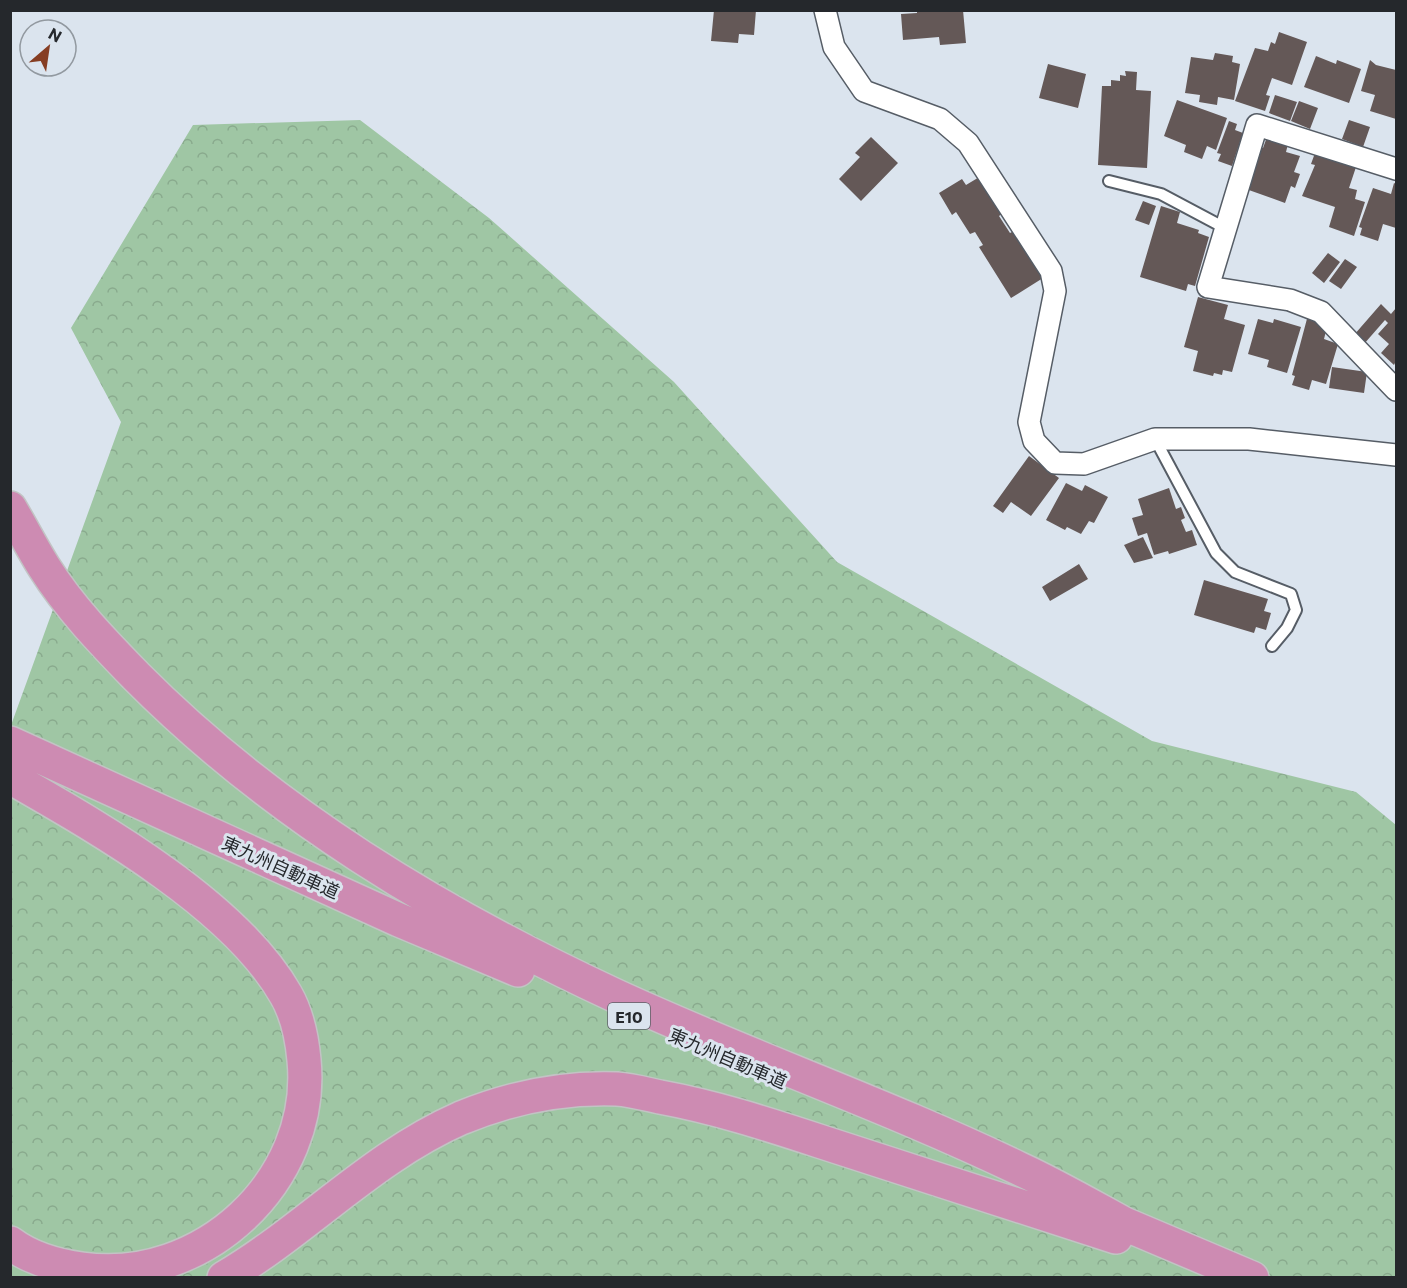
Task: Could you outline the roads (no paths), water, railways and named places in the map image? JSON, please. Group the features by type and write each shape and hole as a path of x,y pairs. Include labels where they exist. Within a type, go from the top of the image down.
{"highway":[{"path":"10,508 45,569 104,643 161,701 213,748 279,801 424,896 498,938 616,996 1020,1169 1128,1226"},
{"name":"東九州自動車道","path":"10,743 399,920 1252,1278"},
{"path":"10,777 135,854 227,922 261,958 287,996 301,1037 306,1077 300,1122 284,1164 257,1203 226,1233 188,1255 144,1268 99,1272 58,1266 10,1243"},
{"path":"224,1278 253,1260 356,1180 409,1144 460,1119 510,1099 563,1089 620,1089 684,1101 748,1118 1243,1278"}],"street":[{"path":"825,10 834,47 864,91 940,119 968,143 1051,271 1055,291 1029,422 1034,441 1055,463 1084,464 1155,439 1249,439 1396,455"},
{"path":"1396,169 1257,124 1208,287 1290,300 1321,312 1396,390"}],"lane":[{"path":"1109,181 1161,194 1225,228"},
{"path":"1155,439 1216,553 1235,573 1291,594 1296,610 1287,628 1272,646"}]}
